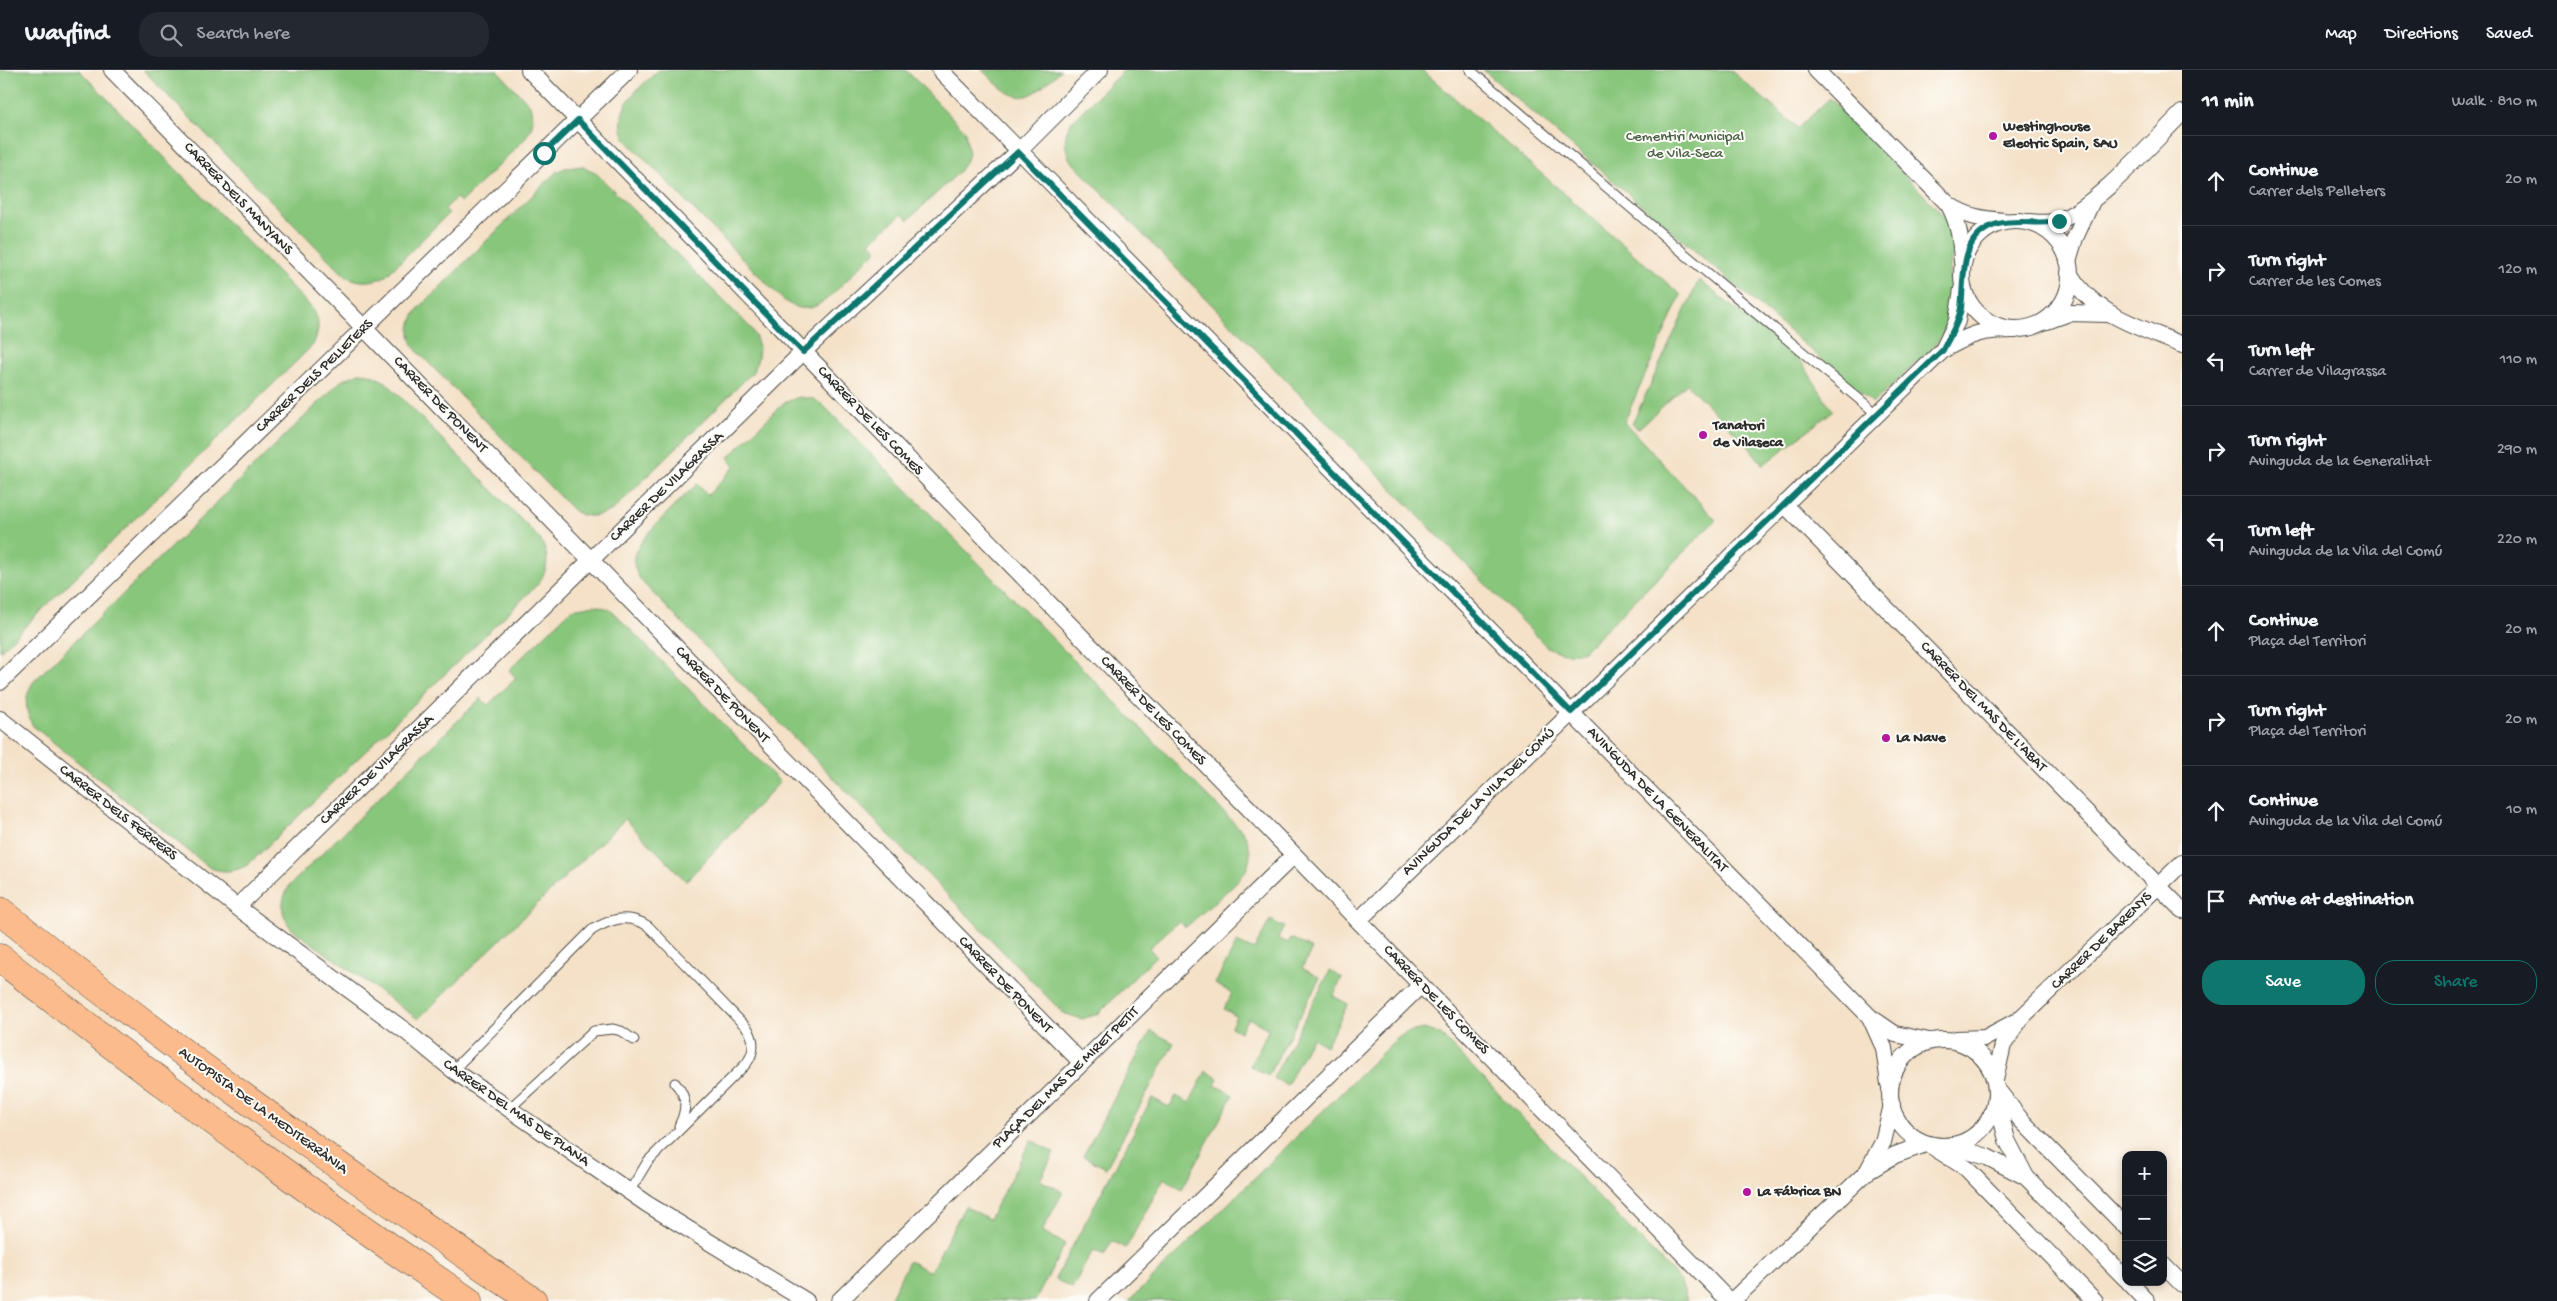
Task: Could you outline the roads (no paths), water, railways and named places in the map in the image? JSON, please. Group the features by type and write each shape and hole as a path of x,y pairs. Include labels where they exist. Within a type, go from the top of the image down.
{"highway":[{"name":"AUTOPISTA DE LA MEDITERRÀNIA","path":"0,911 73,970 248,1101 533,1301"},
{"path":"0,958 74,1017 291,1178 468,1301"}],"street":[{"name":"CARRER DELS MANYANS","path":"112,70 365,328"},
{"name":"CARRER DE LES COMES","path":"529,70 1730,1301"},
{"name":"CARRER DELS PELLETERS","path":"0,682 629,70"},
{"name":"AVINGUDA DE LA GENERALITAT","path":"940,70 1018,152 1870,1017 1896,1034 1929,1041"},
{"name":"CARRER DE VILAGRASSA","path":"237,907 803,352 1018,152 1100,70"},
{"path":"1816,70 1949,205 1963,214 1977,219 2046,223 2059,221 2092,201 2182,113"},
{"path":"2034,326 2050,317 2062,303 2069,286 2069,267 2075,238 2092,201"},
{"path":"1949,205 1958,221 1961,235 1962,274 1966,296 1974,310 1986,320 2000,327 2016,330 2034,326 2069,313 2108,314"},
{"path":"1962,274 1968,249 1980,234 1996,225 2020,222 2041,227 2054,238 2083,293 2108,314 2182,345"},
{"name":"AVINGUDA DE LA VILA DEL COMÚ","path":"1943,350 1957,322 1961,309 1962,274"},
{"name":"CARRER DE PONENT","path":"365,328 1081,1062"},
{"name":"AVINGUDA DE LA VILA DEL COMÚ","path":"1359,920 1943,350 1974,333 1986,330 2016,330"},
{"name":"CARRER DEL MAS DE L'ABAT","path":"1784,504 2182,910"},
{"name":"CARRER DELS FERRERS","path":"0,718 237,907"},
{"name":"PLAÇA DEL MAS DE MIRET PETIT","path":"838,1301 1294,855"},
{"name":"CARRER DE BARENYS","path":"1996,1089 2003,1045 2021,1018 2182,863"},
{"name":"CARRER DEL MAS DE PLANA","path":"237,907 408,1033 453,1070 630,1192 806,1301"},
{"path":"1098,1301 1421,985"},
{"name":"AVINGUDA DE LA GENERALITAT","path":"1870,1017 1884,1048 1891,1101"},
{"name":"CARRER DE BARENYS","path":"1948,1039 1985,1038 2021,1018"},
{"path":"1867,1172 1883,1142 1891,1101 1891,1079 1899,1062 1912,1049 1929,1041 1948,1039 1964,1043 1978,1052 1989,1065 2007,1140 2026,1177 2122,1275"},
{"path":"1952,1146 1969,1141 1983,1130 1992,1115 1996,1089"},
{"path":"1996,1089 2021,1120 2122,1223"},
{"path":"1891,1101 1902,1128 1916,1139 1966,1168 2096,1301"},
{"path":"1730,1301 1867,1172 1895,1155 1929,1145 1952,1146 1987,1157 2026,1177"},
{"path":"2167,1269 2182,1284"},
{"path":"2133,1286 2147,1301"}],"lane":[{"path":"1470,70 1686,256 1877,414"},
{"path":"453,1070 592,930 613,919 632,918 648,926 748,1029 754,1043 750,1058 746,1064 648,1161 630,1192"},
{"path":"510,1109 594,1031 613,1029 621,1031 634,1040"},
{"path":"673,1137 684,1115 686,1106 681,1090 675,1083"}],"place":[{"name":"Westinghouse Electric Spain, SAU","path":"1993,136"},
{"name":"Tanatori de Vilaseca","path":"1703,435"},
{"name":"La Nave","path":"1886,738"},
{"name":"La Fábrica BN","path":"1747,1192"}],"park label":[{"name":"Cementiri Municipal de Vila-Seca","path":"1685,146"}]}
